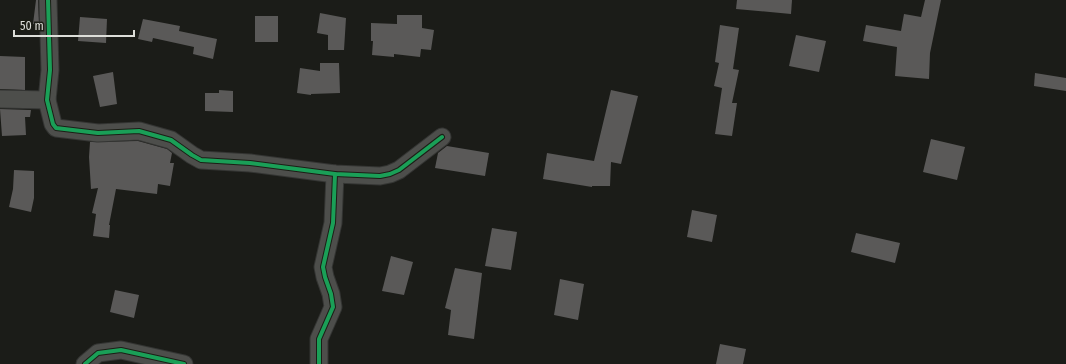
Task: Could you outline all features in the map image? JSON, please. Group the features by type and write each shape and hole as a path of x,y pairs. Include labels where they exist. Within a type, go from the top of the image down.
{"street":[{"path":"48,0 50,70 47,100 53,124 56,128 98,133 139,131 171,140 201,160 250,163 335,174 380,176 390,174 442,137"},
{"path":"0,99 47,100"},
{"path":"319,364 319,339 333,307 331,294 323,267 333,223 335,174"},
{"path":"84,364 98,353 121,350 184,364"}],"building":[{"path":"36,0 38,0 39,25 33,24"},
{"path":"737,0 792,0 791,14 736,9"},
{"path":"925,0 941,0 930,53 929,79 895,76 897,47 863,41 866,25 901,31 904,14 921,17"},
{"path":"320,13 346,18 344,50 328,50 328,35 317,33"},
{"path":"397,15 422,15 422,28 434,30 431,50 421,49 420,57 394,54 394,57 372,55 373,41 371,41 371,23 397,24"},
{"path":"255,16 278,16 278,42 255,42"},
{"path":"80,17 107,19 106,43 78,41"},
{"path":"143,19 180,26 179,31 217,39 213,59 193,54 194,47 153,38 152,42 138,39"},
{"path":"720,25 739,28 733,69 739,70 732,103 737,103 732,136 715,134 722,88 714,86 719,63 715,62"},
{"path":"796,35 826,41 819,72 789,66"},
{"path":"0,56 25,57 25,90 0,89"},
{"path":"320,63 339,63 340,93 311,95 297,93 300,68 320,71"},
{"path":"113,72 117,104 100,107 93,76"},
{"path":"1035,73 1066,78 1066,91 1034,86"},
{"path":"219,90 233,91 233,112 205,111 205,93 219,93"},
{"path":"611,90 638,96 621,164 611,162 610,186 592,187 543,179 547,153 594,161"},
{"path":"0,109 31,110 30,117 25,117 26,135 2,136"},
{"path":"931,139 965,147 957,180 923,172"},
{"path":"138,141 167,149 172,153 170,163 174,163 170,186 158,184 157,194 116,189 109,225 109,238 93,236 96,214 92,213 98,188 91,189 89,157 90,142"},
{"path":"447,146 489,153 485,176 435,168 438,153"},
{"path":"14,170 34,171 34,198 31,212 9,207 13,189"},
{"path":"692,210 717,215 712,242 687,237"},
{"path":"492,228 517,232 511,270 485,266"},
{"path":"856,233 900,243 895,263 851,252"},
{"path":"391,256 413,262 404,295 382,291"},
{"path":"455,268 482,273 474,339 448,335 451,310 445,308"},
{"path":"560,279 584,284 578,320 554,315"},
{"path":"115,290 139,295 134,318 110,312"},
{"path":"720,344 746,349 743,364 716,364"}],"cycle path":[{"path":"48,0 50,70 47,100 53,124 56,128 98,133 139,131 171,140 201,160 250,163 335,174 380,176 399,170 442,137"},
{"path":"319,364 319,339 333,307 331,294 323,267 333,223 335,174"},
{"path":"85,364 98,353 121,350 184,364"}]}
